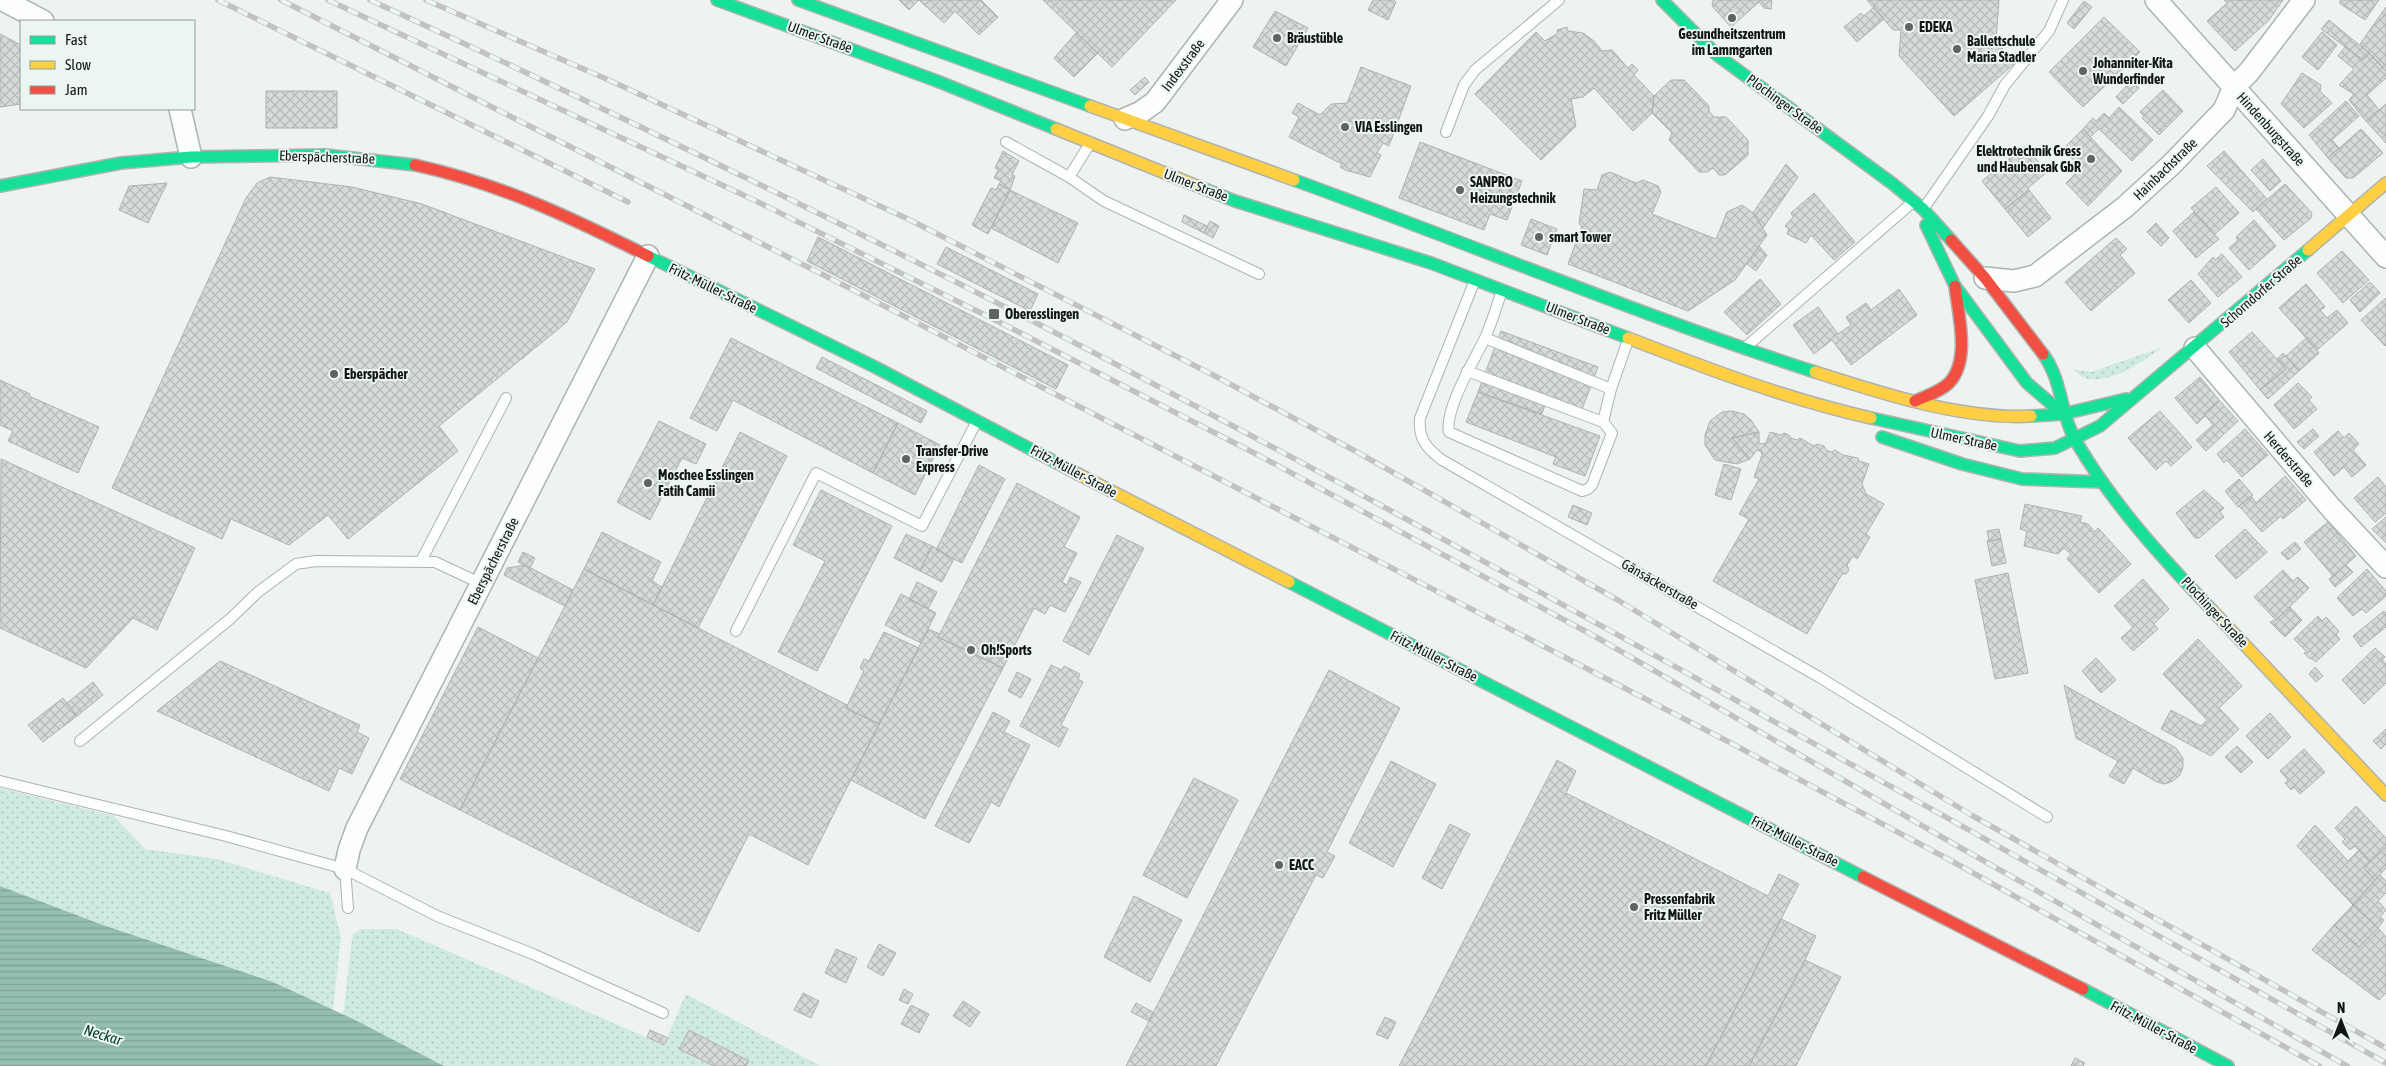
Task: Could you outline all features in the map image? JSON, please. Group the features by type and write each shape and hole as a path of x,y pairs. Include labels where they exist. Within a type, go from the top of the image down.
{"main road":[{"name":"Ulmer Straße","path":"717,0 937,81 1090,144 1278,216 1352,237 1503,289 1736,380 1822,407 2020,451 2055,448 2075,440"},
{"name":"Ulmer Straße","path":"798,0 1130,126 1164,134 1439,232 1744,349 1857,386 1915,401 1985,415 2063,414"},
{"name":"Plochinger Straße","path":"1662,0 1717,55 1919,205 1985,278 2052,367 2056,375 2063,414 2075,440 2101,482 2205,602 2386,795"},
{"name":"Ulmer Straße","path":"1130,126 1164,134"},
{"path":"1090,144 1113,138"},
{"name":"Eberspächerstraße","path":"0,186 55,174 121,163 191,157 325,155 407,163 455,174 505,190 559,212 643,254"},
{"name":"Schorndorfer Straße","path":"2075,440 2100,426 2195,348 2386,182"},
{"name":"Plochinger Straße","path":"1919,205 1955,286 2027,383 2063,414"},
{"name":"Fritz-Müller-Straße","path":"643,254 977,419 1146,509 2137,1017 2228,1066"},
{"path":"1915,401 1942,389 1951,382 1957,373 1960,363 1960,347 1955,286"},
{"name":"Schorndorfer Straße","path":"2063,414 2133,397"},
{"path":"1822,407 1868,430 1962,464 2022,479 2101,482"}],"street":[{"path":"3,0 41,20"},
{"name":"Indexstraße","path":"1130,126 1141,112 1155,102 1232,0"},
{"name":"Hindenburgstraße","path":"2156,0 2386,257"},
{"name":"Hainbachstraße","path":"1985,278 2014,281 2035,276 2125,207 2172,164 2224,110 2234,87 2248,72 2304,0"},
{"path":"180,110 191,157"},
{"name":"Eberspächerstraße","path":"345,869 357,828 482,584 643,254"},
{"name":"Herderstraße","path":"2195,348 2332,509 2386,567"}],"lane":[{"path":"1446,132 1464,85 1475,70 1559,0"},
{"path":"1744,349 1919,205 1988,116 2005,85 2049,31 2063,0"},
{"path":"1006,142 1069,177 1104,200 1259,274"},
{"path":"1069,177 1090,144"},
{"name":"Gänsäckerstraße","path":"1475,279 1420,418 1421,438 1429,449 1442,460 1819,677 2047,817"},
{"path":"1467,371 1603,422 1612,433 1592,485 1588,489 1576,490 1449,432 1448,421 1467,371 1484,338 1503,289"},
{"path":"1603,422 1611,388 1629,337"},
{"path":"1484,338 1611,388"},
{"path":"421,561 506,398"},
{"path":"736,631 816,473 922,526 977,419"},
{"path":"80,741 230,619 258,592 296,564 316,561 421,561 443,564 482,584"},
{"path":"0,781 226,836 345,869 437,916 533,954 663,1013"},
{"path":"345,869 348,908"}],"shaded area":[{"path":"2163,347 2128,370 2108,378 2088,379 2072,369 2091,372"},
{"path":"0,788 114,816 145,849 217,859 330,893 341,937 333,1010 273,982 100,924 0,886"},
{"path":"361,929 397,929 664,1045 686,994 820,1066 444,1066 343,1015 353,934"}],"water":[{"name":"Neckar","path":"0,886 100,924 273,982 353,1019 444,1066 0,1066"}],"building":[{"path":"899,0 919,0 909,10"},
{"path":"919,0 981,0 998,17 979,35 955,11 944,23"},
{"path":"1043,0 1176,0 1112,67"},
{"path":"1373,0 1394,0 1396,2 1388,20 1368,10"},
{"name":"Gesundheitszentrum im Lammgarten","path":"1713,0 1772,1 1771,9 1764,8 1759,2 1731,27 1712,6"},
{"path":"1867,0 1999,0 1996,41 2015,63 1954,116 1899,56 1901,30 1893,30"},
{"path":"2224,0 2283,0 2269,20 2235,51 2207,21 2227,3"},
{"path":"2341,0 2379,0 2365,20 2339,3"},
{"path":"2084,1 2092,7 2074,29 2067,23"},
{"path":"1874,7 1884,19 1857,42 1844,27 1861,13 1864,16"},
{"path":"2386,7 2386,71 2360,44"},
{"path":"1275,11 1308,28 1286,66 1253,47"},
{"name":"Johanniter-Kita Wunderfinder","path":"2104,17 2140,52 2083,107 2049,72"},
{"path":"2329,20 2369,53 2363,60 2321,29"},
{"path":"1567,27 1568,31 1583,33 1594,41 1602,51 1612,50 1628,68 1632,64 1638,70 1634,75 1654,96 1652,113 1633,131 1594,88 1583,97 1571,99 1576,126 1541,160 1475,94 1536,32 1545,41 1558,33 1557,30"},
{"path":"2322,32 2337,45 2318,70 2302,57"},
{"path":"1076,33 1098,53 1074,77 1054,58"},
{"path":"0,34 20,44 20,104 0,107"},
{"path":"2345,47 2363,60 2369,53 2386,71 2386,78 2367,95 2379,110 2366,121 2349,100 2354,94 2339,85 2354,69 2338,56"},
{"name":"VIA Esslingen","path":"1361,67 1411,86 1389,146 1383,143 1377,153 1381,155 1370,177 1345,170 1340,167 1342,164 1289,137 1299,117 1292,113 1298,103 1320,115 1331,104 1347,103"},
{"path":"2302,73 2321,85 2320,91 2332,103 2304,128 2281,104"},
{"path":"1145,77 1149,82 1135,95 1130,90"},
{"path":"1671,80 1684,80 1709,106 1709,111 1714,117 1726,117 1748,140 1748,155 1725,175 1719,175 1713,168 1707,172 1699,172 1669,140 1672,133 1652,113 1654,96"},
{"path":"2131,81 2139,88 2123,104 2116,97"},
{"path":"2163,90 2183,111 2159,135 2142,118 2144,116 2140,112"},
{"path":"266,91 337,91 337,128 266,128"},
{"path":"2346,101 2359,116 2332,140 2339,148 2328,158 2309,135"},
{"path":"2386,104 2386,143 2366,121"},
{"path":"2119,107 2153,140 2132,161 2099,129 2090,137 2083,129 2093,118 2096,121 2104,113 2109,118"},
{"name":"Elektrotechnik Gress und Haubensak GbR","path":"2083,129 2122,171 2088,206 2066,183 2081,168 2063,149"},
{"path":"2361,129 2383,153 2353,178 2346,178 2328,158"},
{"name":"SANPRO Heizungstechnik","path":"1420,142 1522,181 1507,220 1490,214 1484,230 1399,198"},
{"path":"2025,146 2047,172 2028,188 2029,190 2005,209 1982,181"},
{"path":"1003,151 1019,161 1012,175 1015,176 1010,190 999,184 1001,181 994,178 998,170 995,168"},
{"path":"2224,151 2267,199 2253,212 2207,166"},
{"path":"2263,159 2281,181 2270,191 2251,170"},
{"path":"1786,164 1798,177 1763,228 1753,213"},
{"path":"1610,172 1636,183 1643,180 1658,186 1661,192 1652,214 1716,239 1727,212 1742,205 1753,213 1767,235 1735,280 1688,311 1568,264 1582,226 1579,224 1584,189 1597,190 1602,175"},
{"name":"Eberspächer","path":"270,177 352,187 422,204 595,269 567,322 439,426 458,451 348,539 328,515 289,545 231,519 222,539 112,488 246,198 257,183"},
{"path":"167,183 148,223 119,210 129,186"},
{"path":"999,184 1010,190 988,234 972,225 991,188 996,190"},
{"path":"2285,184 2312,213 2311,218 2284,240 2256,209"},
{"path":"2216,187 2239,213 2215,234 2191,208"},
{"path":"1010,190 1078,223 1058,263 991,228"},
{"path":"2029,190 2051,218 2028,237 2005,209"},
{"path":"1814,193 1855,242 1834,260 1811,235 1806,243 1787,234 1789,229 1785,226 1793,217 1791,213"},
{"path":"2194,212 2219,239 2196,258 2173,231"},
{"path":"1184,215 1207,226 1204,233 1182,222"},
{"name":"smart Tower","path":"1531,219 1557,229 1547,255 1521,245"},
{"path":"2254,220 2276,246 2249,270 2229,248 2238,240 2236,237"},
{"path":"1210,221 1219,226 1213,238 1204,233"},
{"path":"2156,223 2169,238 2161,246 2147,232"},
{"path":"818,237 1068,365 1056,389 807,261"},
{"path":"2116,238 2127,249 2120,255 2135,273 2091,311 2065,282"},
{"path":"1759,246 1767,255 1756,271 1747,264"},
{"path":"946,247 1038,294 1030,311 937,264"},
{"path":"2342,251 2369,280 2343,303 2317,273"},
{"path":"2222,254 2242,277 2218,297 2198,274 2213,257 2215,260"},
{"path":"1760,279 1781,304 1747,335 1724,312"},
{"path":"2191,280 2211,303 2189,323 2168,300"},
{"path":"2370,282 2380,293 2360,312 2350,300"},
{"path":"2306,284 2325,307 2320,310 2327,318 2337,310 2348,323 2317,350 2279,308"},
{"path":"1899,289 1917,315 1851,365 1832,340 1814,354 1793,325 1818,307 1838,334 1851,325 1846,317 1866,303 1871,310"},
{"path":"2386,298 2386,345 2385,346 2361,320"},
{"path":"1501,331 1598,367 1579,417 1545,405 1542,414 1478,392"},
{"path":"2252,332 2286,369 2260,390 2229,352"},
{"path":"731,338 898,423 873,473 733,400 717,431 690,418"},
{"path":"2306,338 2319,353 2299,371 2286,356"},
{"path":"2283,353 2299,371 2268,399 2260,390 2286,369 2277,359"},
{"path":"822,357 927,411 921,423 816,368"},
{"path":"2200,377 2219,400 2204,414 2205,416 2197,424 2175,398"},
{"path":"0,380 30,394 29,396 99,427 78,473 8,441 13,431 0,425"},
{"path":"2298,383 2312,397 2309,400 2317,409 2294,429 2274,405"},
{"path":"1478,392 1600,436 1585,476 1553,464 1556,457 1466,422"},
{"path":"2219,400 2238,421 2206,451 2196,440 2213,425 2204,414"},
{"path":"1732,411 1744,414 1751,420 1759,432 1732,438 1750,459 1737,464 1715,460 1705,445 1705,435 1710,421 1722,412"},
{"path":"2160,411 2192,447 2171,466 2166,461 2156,470 2128,438"},
{"name":"Moschee Esslingen Fatih Camii","path":"659,421 706,444 696,464 682,458 650,520 617,502"},
{"name":"Transfer-Drive Express","path":"898,423 940,445 915,495 873,473"},
{"path":"2245,429 2268,455 2242,477 2227,460 2224,463 2217,454"},
{"path":"2313,429 2319,436 2304,449 2297,442"},
{"path":"2338,431 2344,438 2349,433 2359,444 2353,450 2366,465 2352,477 2344,467 2334,476 2314,452"},
{"path":"740,432 787,456 698,628 653,605"},
{"path":"1759,432 1759,444 1766,443 1770,432 1781,435 1784,433 1791,438 1797,440 1800,438 1814,446 1817,444 1824,446 1826,450 1832,452 1835,450 1843,455 1858,458 1859,461 1869,464 1862,484 1866,494 1884,504 1866,534 1870,537 1857,559 1853,556 1847,565 1849,570 1846,574 1842,574 1807,634 1713,581 1749,519 1739,514 1759,479 1754,477 1762,455 1761,452 1757,450 1750,459 1732,438"},
{"path":"1,459 195,548 157,630 133,618 86,668 0,628"},
{"path":"1724,464 1741,469 1731,500 1715,495"},
{"path":"979,465 1005,479 962,563 936,550"},
{"path":"2285,476 2306,500 2283,519 2281,516 2262,532 2239,506 2251,496 2256,503"},
{"path":"2378,477 2386,487 2386,513 2375,522 2354,498"},
{"path":"2239,479 2253,495 2238,507 2225,491"},
{"path":"1017,483 1080,517 1064,547 1077,553 1062,582 1067,585 1070,577 1081,582 1065,612 1050,605 1045,614 1034,608 1003,668 938,637"},
{"path":"821,490 892,526 817,671 778,652 825,561 793,545"},
{"path":"2204,490 2224,508 2220,512 2224,517 2199,538 2195,538 2176,513"},
{"path":"2025,504 2082,516 2080,522 2088,524 2095,532 2098,528 2131,564 2099,593 2067,559 2071,554 2064,548 2058,554 2024,546 2027,531 2020,529"},
{"path":"1573,505 1592,513 1587,525 1568,517"},
{"path":"2386,517 2386,542 2385,542 2372,529"},
{"path":"2328,522 2356,556 2333,576 2304,542"},
{"path":"1999,529 2001,539 1989,541 1987,531"},
{"path":"2245,529 2267,552 2236,579 2215,556"},
{"path":"602,532 661,562 652,581 662,587 653,605 584,569"},
{"path":"906,534 932,546 920,571 894,558"},
{"path":"1117,535 1144,548 1089,655 1063,641"},
{"path":"2001,539 2006,563 1992,566 1987,541"},
{"path":"2295,542 2301,549 2288,560 2281,553"},
{"path":"932,546 954,559 942,582 920,571"},
{"path":"523,552 535,558 530,568 518,562"},
{"path":"525,565 573,590 565,606 504,575 507,568"},
{"path":"2346,565 2353,572 2335,587 2329,579"},
{"path":"584,569 847,705 846,708 879,724 808,865 749,834 699,932 460,810"},
{"path":"2367,569 2386,591 2386,596 2366,613 2362,609 2353,616 2337,598"},
{"path":"2283,570 2293,581 2298,577 2309,588 2276,620 2254,597"},
{"path":"2008,573 2028,673 1995,679 1975,580"},
{"path":"2143,579 2169,609 2154,624 2158,629 2133,651 2121,638 2133,627 2114,606"},
{"path":"917,582 937,592 928,609 909,599"},
{"path":"901,594 936,613 921,643 885,625"},
{"path":"2290,607 2302,620 2285,637 2270,622 2276,620"},
{"path":"2384,611 2386,613 2386,627 2361,647 2353,636"},
{"path":"2318,616 2322,621 2326,617 2339,631 2336,635 2340,639 2316,662 2304,653 2306,651 2294,639"},
{"path":"478,627 538,658 460,810 400,779"},
{"path":"928,629 940,634 938,637 1003,668 925,819 851,780"},
{"path":"884,632 919,648 879,724 846,708 864,671 860,668 864,659 869,661"},
{"path":"2198,639 2242,686 2219,708 2239,729 2211,756 2161,729 2171,710 2201,726 2207,720 2163,674"},
{"path":"2375,648 2385,657 2382,660 2386,664 2386,683 2364,704 2342,680"},
{"path":"2096,658 2116,680 2101,693 2082,671"},
{"path":"220,661 360,725 357,732 369,738 352,774 339,768 329,791 157,711"},
{"path":"1051,665 1062,670 1064,666 1080,674 1078,679 1083,682 1061,725 1068,729 1059,747 1020,726"},
{"path":"2315,667 2323,676 2316,682 2309,674"},
{"name":"EACC","path":"1329,670 1400,708 1327,852 1335,856 1323,878 1316,875 1216,1066 1126,1066"},
{"path":"1017,672 1031,679 1021,698 1008,691"},
{"path":"93,682 103,695 77,716 67,703"},
{"path":"2064,685 2176,748 2183,758 2183,767 2180,775 2173,781 2165,784 2157,782 2133,768 2124,784 2109,776 2118,761 2076,738"},
{"path":"63,698 77,716 43,742 28,725"},
{"path":"993,712 1010,721 1004,732 1030,745 999,807 991,802 969,843 935,826"},
{"path":"2270,713 2291,737 2268,759 2246,736"},
{"path":"2386,729 2386,744 2381,749 2373,741"},
{"path":"2237,746 2253,762 2241,773 2225,757"},
{"path":"2304,749 2325,772 2300,794 2294,787 2291,790 2285,783 2288,780 2280,771"},
{"name":"Pressenfabrik Fritz Müller","path":"1557,760 1576,771 1566,793 1768,896 1779,874 1799,884 1706,1066 1399,1066"},
{"path":"1391,761 1436,784 1393,867 1349,843"},
{"path":"1194,778 1238,800 1187,898 1143,875"},
{"path":"2356,806 2386,838 2386,847 2370,862 2355,846 2350,850 2342,842 2345,839 2335,828"},
{"path":"1450,824 1470,834 1442,889 1422,878"},
{"path":"2315,825 2348,861 2359,850 2370,862 2364,868 2375,880 2353,905 2297,846"},
{"path":"2386,847 2386,868 2375,880 2364,868"},
{"path":"2380,875 2386,881 2386,893 2378,901 2386,910 2380,917 2384,920 2378,928 2353,905"},
{"path":"1134,896 1182,920 1150,982 1104,957"},
{"path":"2353,905 2378,928 2359,947 2334,925"},
{"path":"1781,919 1816,936 1805,960 1749,1066 1706,1066"},
{"path":"2334,925 2359,947 2378,928 2386,937 2386,993 2379,1000 2312,950"},
{"path":"879,944 896,953 883,976 867,967"},
{"path":"836,949 857,958 846,983 825,973"},
{"path":"1805,960 1841,977 1796,1066 1749,1066"},
{"path":"904,989 913,994 908,1004 899,1000"},
{"path":"803,993 819,1001 811,1018 794,1010"},
{"path":"963,1001 980,1012 970,1027 953,1016"},
{"path":"1136,1003 1153,1012 1149,1021 1131,1012"},
{"path":"911,1005 929,1014 919,1033 901,1024"},
{"path":"1385,1017 1396,1022 1388,1039 1376,1034"},
{"path":"650,1030 668,1038 664,1045 647,1037"},
{"path":"689,1030 749,1061 746,1066 714,1066 679,1049"},
{"path":"2075,1058 2085,1063 2083,1066 2071,1066"}],"railway":[{"path":"218,0 628,202"},
{"path":"281,0 865,296 1727,741 1948,859 2319,1066"},
{"path":"328,0 756,201 1005,325 1258,455 1596,637 1954,844 2347,1066"},
{"path":"370,0 771,190 1150,382 1635,644 2386,1063"},
{"path":"426,0 611,81 910,220 1215,376 1357,452 1616,599 1973,816 2386,1048"}],"traffic: fast":[{"path":"717,0 937,81 1056,129"},
{"path":"798,0 1090,106"},
{"path":"1662,0 1717,55 1893,184 1923,209 1951,240"},
{"path":"0,186 121,163 191,157 325,155 415,165"},
{"path":"1294,180 1684,327 1815,372"},
{"path":"1197,186 1235,201 1431,263 1628,338"},
{"path":"1926,225 1955,286 2027,383 2063,414"},
{"path":"1871,418 2020,451 2055,448 2100,426 2308,250"},
{"path":"648,256 875,367 1078,474"},
{"path":"2043,354 2050,364 2054,375 2071,432 2091,466 2139,530 2211,609"},
{"path":"2031,416 2063,414 2126,399"},
{"path":"1882,437 1962,464 2022,479 2101,482"},
{"path":"1289,582 1863,877"},
{"path":"2083,989 2228,1066"}],"traffic: slow":[{"path":"1090,106 1294,180"},
{"path":"1056,129 1197,186"},
{"path":"2308,250 2386,183"},
{"path":"1628,338 1778,393 1871,418"},
{"path":"1815,372 1894,396 1950,409 1978,414 2031,416"},
{"path":"1078,474 1289,582"},
{"path":"2211,609 2386,795"}],"traffic: jam":[{"path":"415,165 506,192 563,215 648,256"},
{"path":"1951,240 1985,278 2043,354"},
{"path":"1915,401 1933,394 1949,383 1956,373 1960,362 1961,336 1955,286"},
{"path":"1863,877 2083,989"}],"place":[{"name":"Gesundheitszentrum im Lammgarten","path":"1732,18"},
{"name":"EDEKA","path":"1909,27"},
{"name":"Bräustüble","path":"1277,38"},
{"name":"Ballettschule Maria Stadler","path":"1957,49"},
{"name":"Johanniter-Kita Wunderfinder","path":"2083,71"},
{"name":"VIA Esslingen","path":"1345,127"},
{"name":"Elektrotechnik Gress und Haubensak GbR","path":"2091,159"},
{"name":"SANPRO Heizungstechnik","path":"1460,190"},
{"name":"smart Tower","path":"1539,237"},
{"name":"Oberesslingen","path":"994,314"},
{"name":"Eberspächer","path":"334,374"},
{"name":"Transfer-Drive Express","path":"906,459"},
{"name":"Moschee Esslingen Fatih Camii","path":"648,483"},
{"name":"Oh!Sports","path":"971,650"},
{"name":"EACC","path":"1279,865"},
{"name":"Pressenfabrik Fritz Müller","path":"1634,907"}]}
